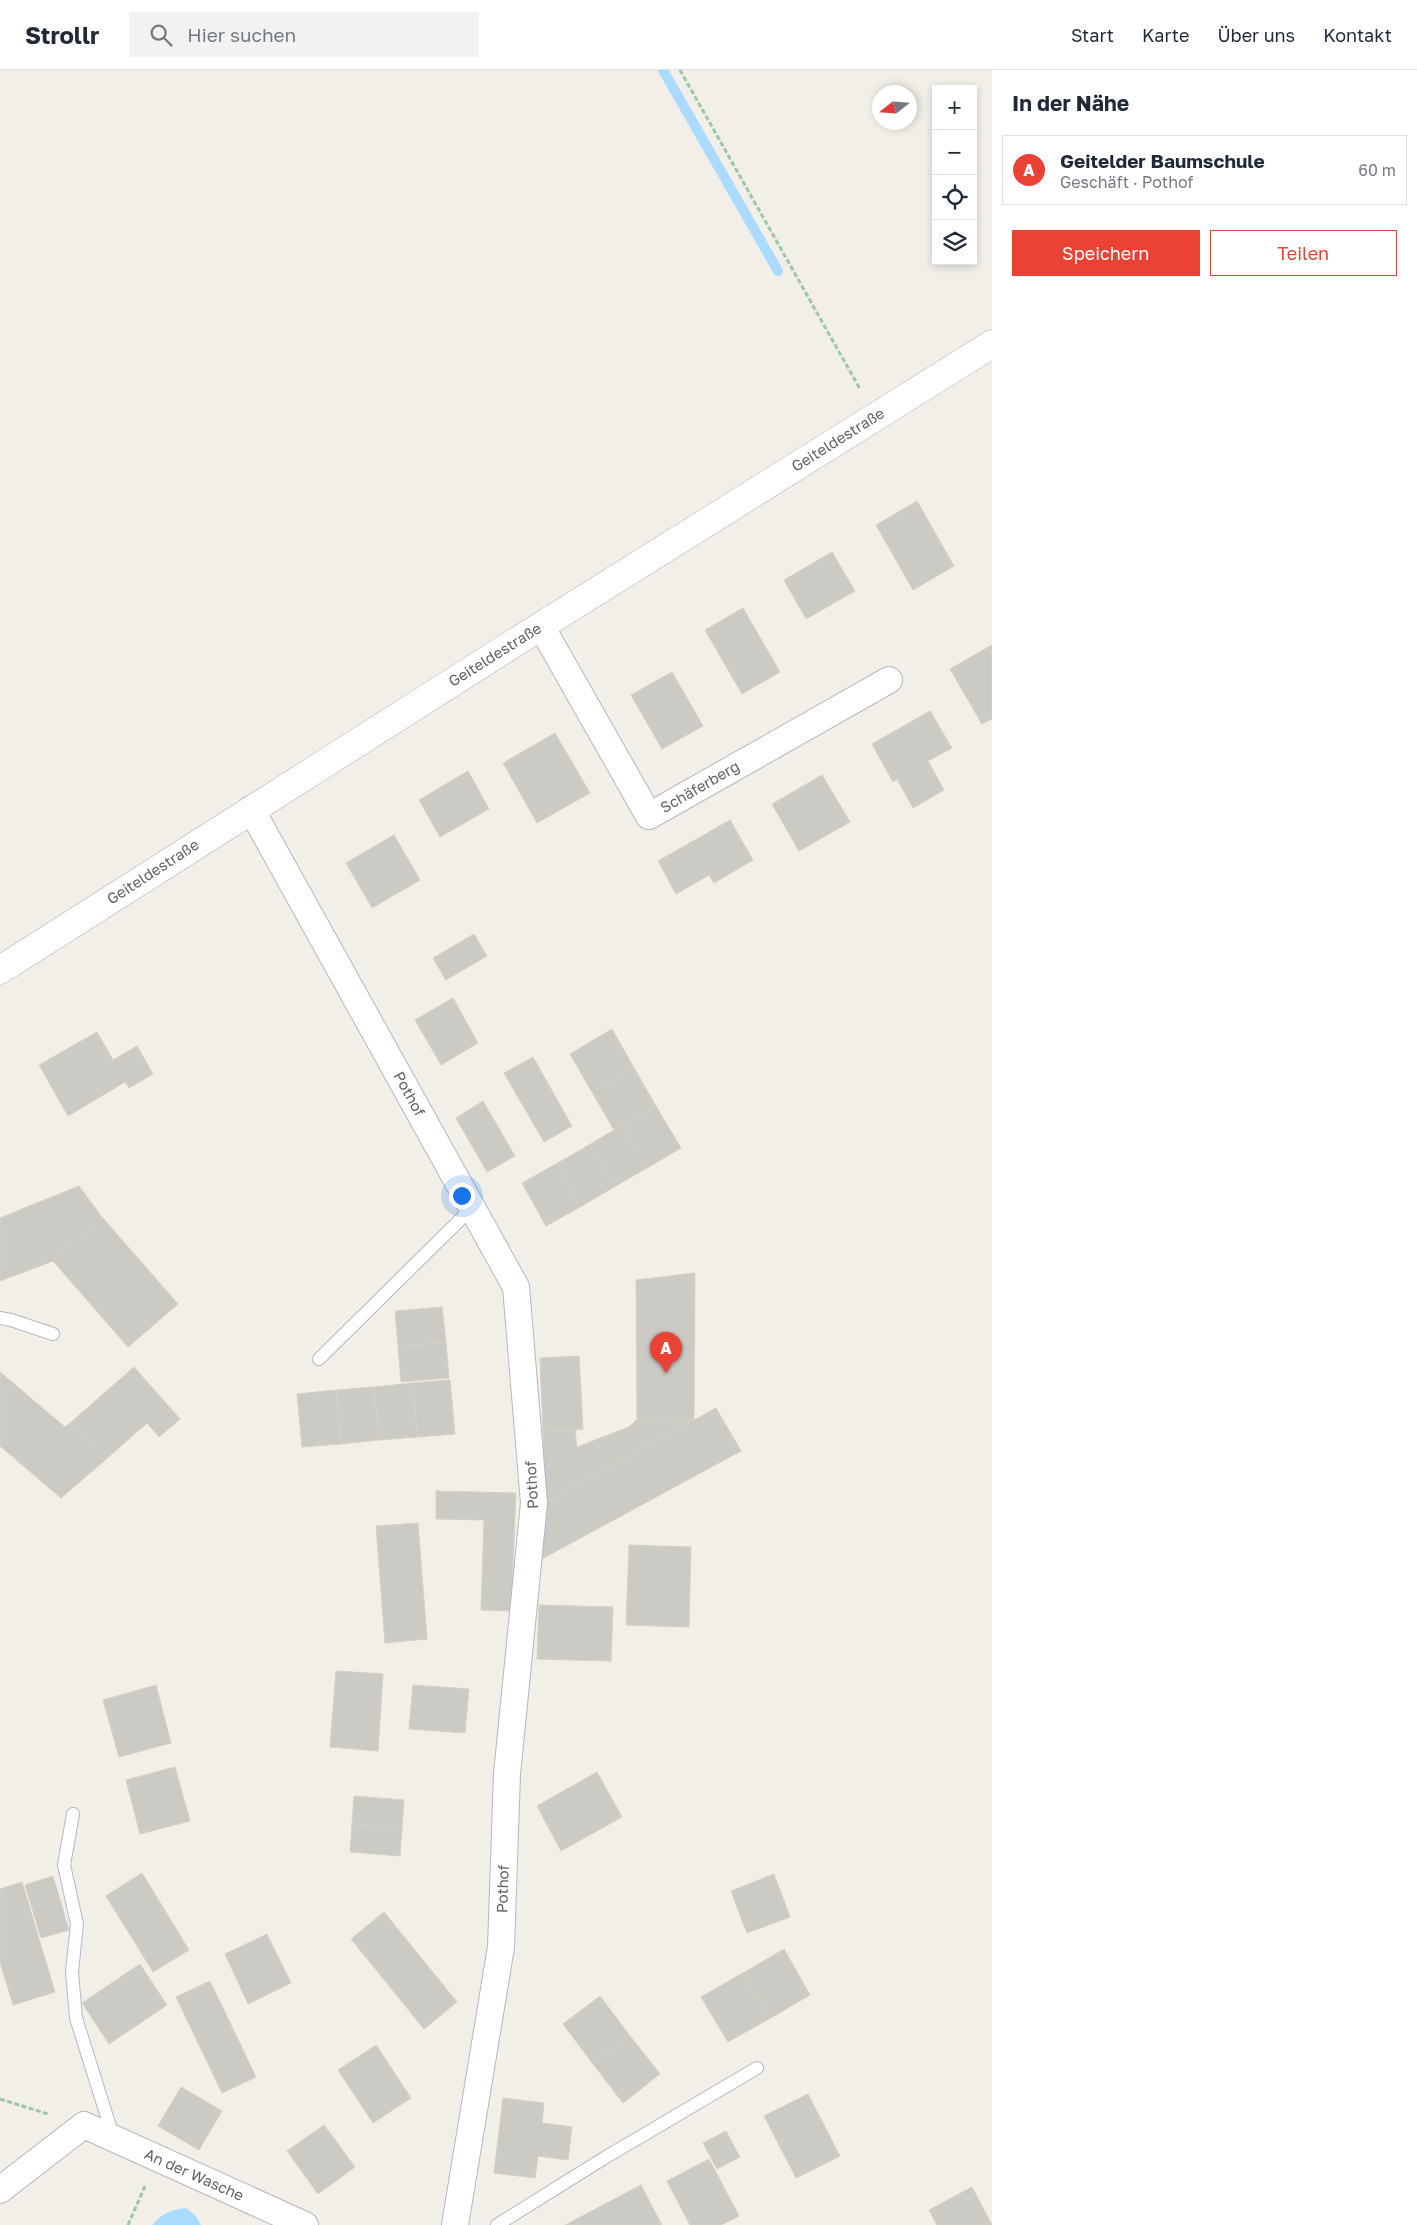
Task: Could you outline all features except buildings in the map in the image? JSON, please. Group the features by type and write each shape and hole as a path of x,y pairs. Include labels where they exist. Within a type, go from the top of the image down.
{"street":[{"name":"Geiteldestraße","path":"0,970 541,626 992,344"},
{"name":"Schäferberg","path":"541,626 649,816 888,680"},
{"name":"Pothof","path":"251,810 516,1287 534,1503 507,1774 501,1947 456,2225"},
{"name":"An der Wasche","path":"84,2125 305,2225"},
{"path":"0,2190 84,2125"}],"lane":[{"path":"319,1359 472,1208"},
{"path":"0,1318 54,1334"},
{"path":"72,1814 64,1866 77,1924 72,1972 76,2018 114,2139"},
{"path":"497,2225 606,2157 756,2068"}],"path":[{"path":"680,70 876,417"},
{"path":"0,2099 84,2125"},
{"path":"128,2225 157,2158"}],"water":[{"path":"186,2208 196,2216 201,2225 152,2225 168,2213"}],"waterway":[{"path":"663,70 778,271"}],"place":[{"name":"Geitelder Baumschule","path":"666,1373"}]}
